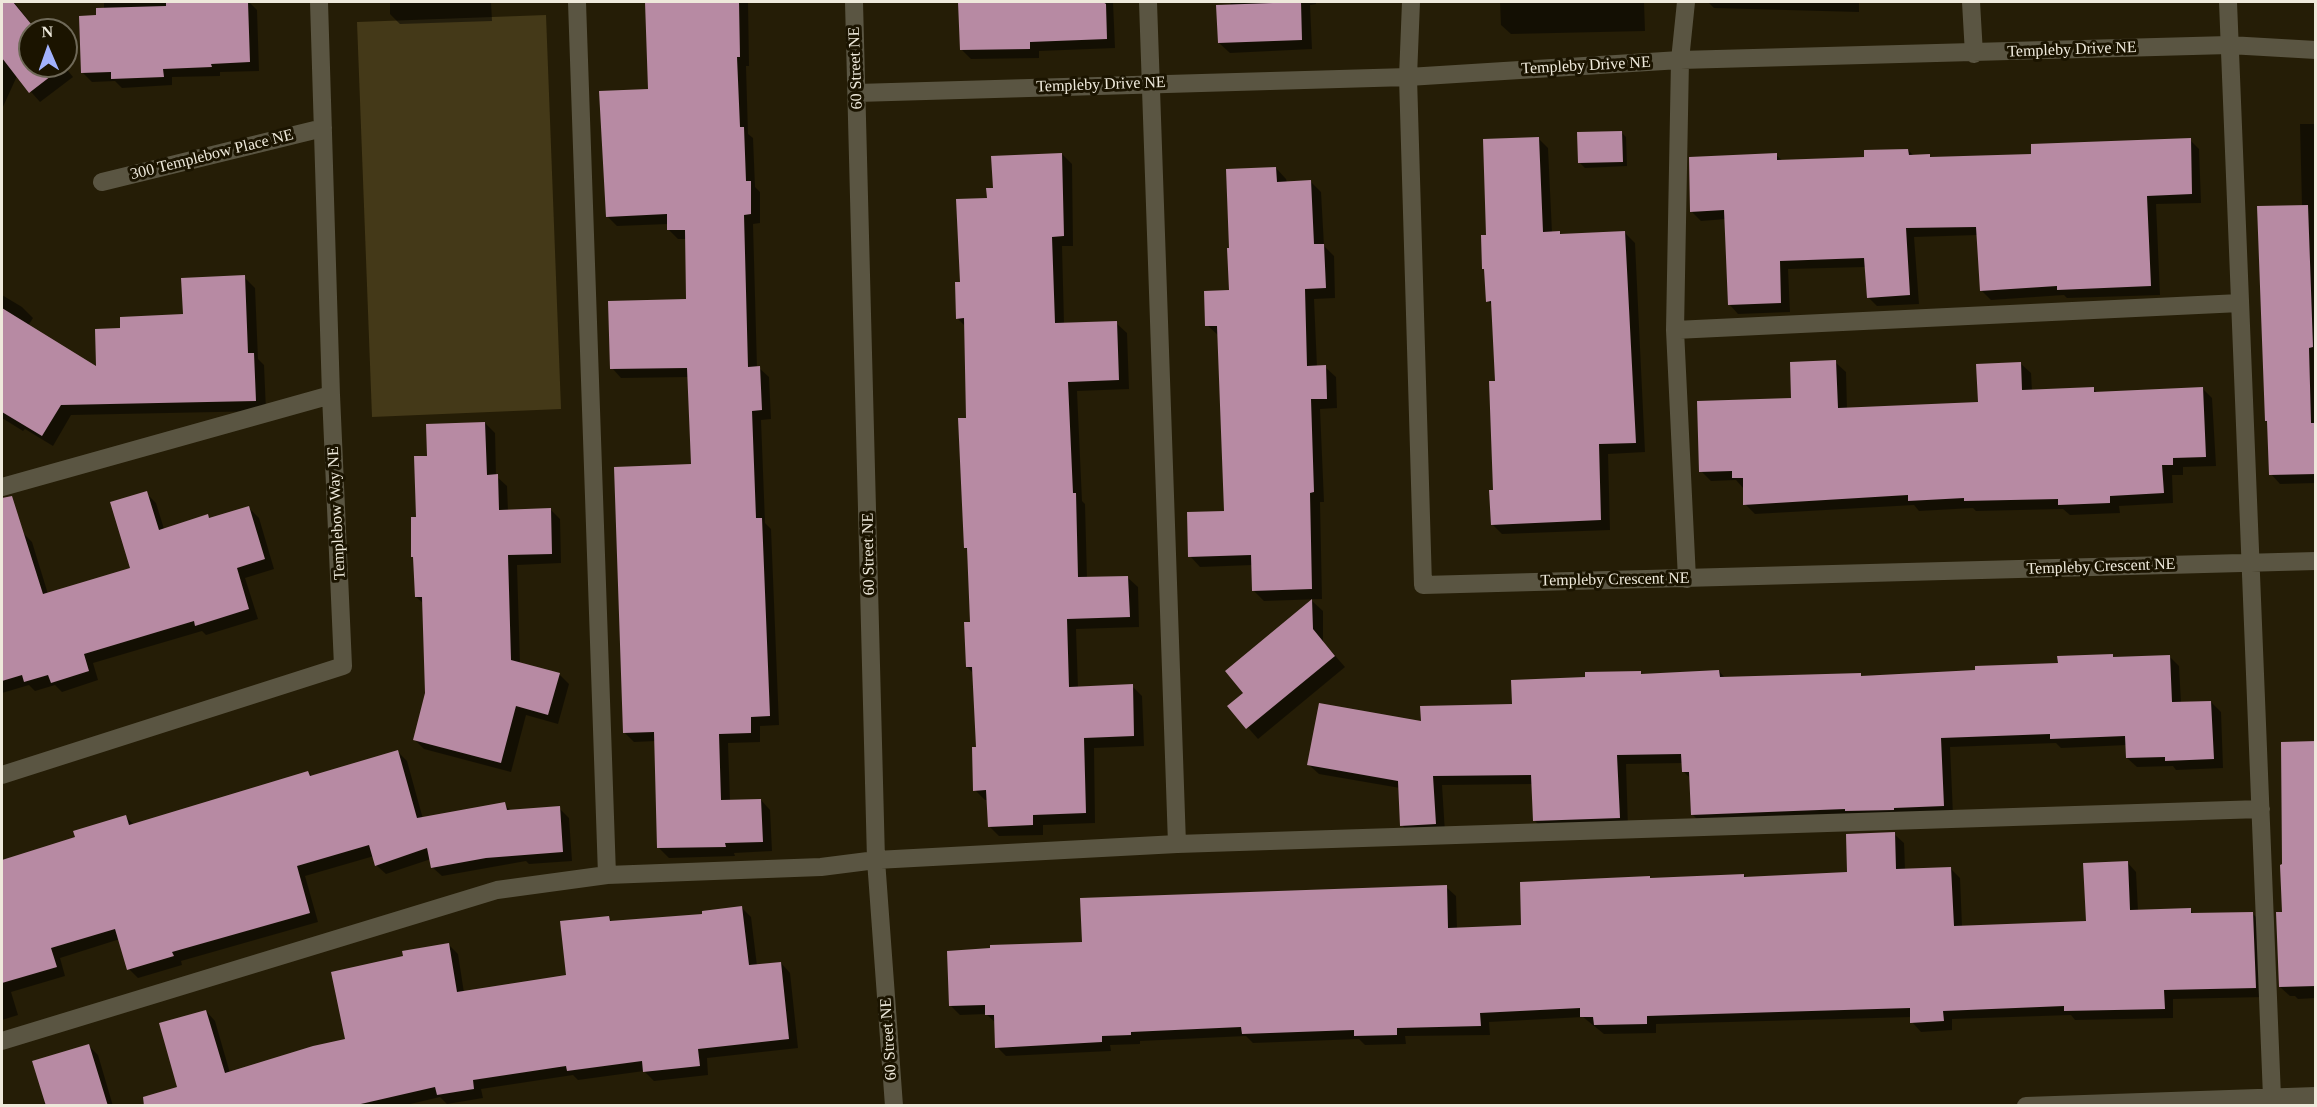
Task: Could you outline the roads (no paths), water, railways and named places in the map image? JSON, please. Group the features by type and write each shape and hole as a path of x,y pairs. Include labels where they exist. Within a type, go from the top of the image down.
{"street":[{"name":"Templebow Way NE","path":"2,775 343,666 319,2"},
{"path":"578,2 607,875"},
{"name":"60 Street NE","path":"854,2 876,860 894,1106"},
{"path":"1148,2 1177,844"},
{"path":"1408,77 1412,2"},
{"path":"1686,2 1680,60 1675,330 1687,579"},
{"path":"1971,2 1974,54"},
{"path":"2228,2 2272,1097"},
{"name":"Templeby Drive NE","path":"857,93 1408,77 1680,60 1974,54 2229,45 2316,50"},
{"name":"Templeby Crescent NE","path":"1408,77 1423,585 2316,561"},
{"name":"300 Templebow Place NE","path":"102,182 323,128"},
{"path":"1675,330 2240,303"},
{"path":"2,487 332,395"},
{"path":"2,1041 497,890 607,875 821,867 876,860 1177,844 2261,808"},
{"path":"2025,1106 2316,1096"}]}
